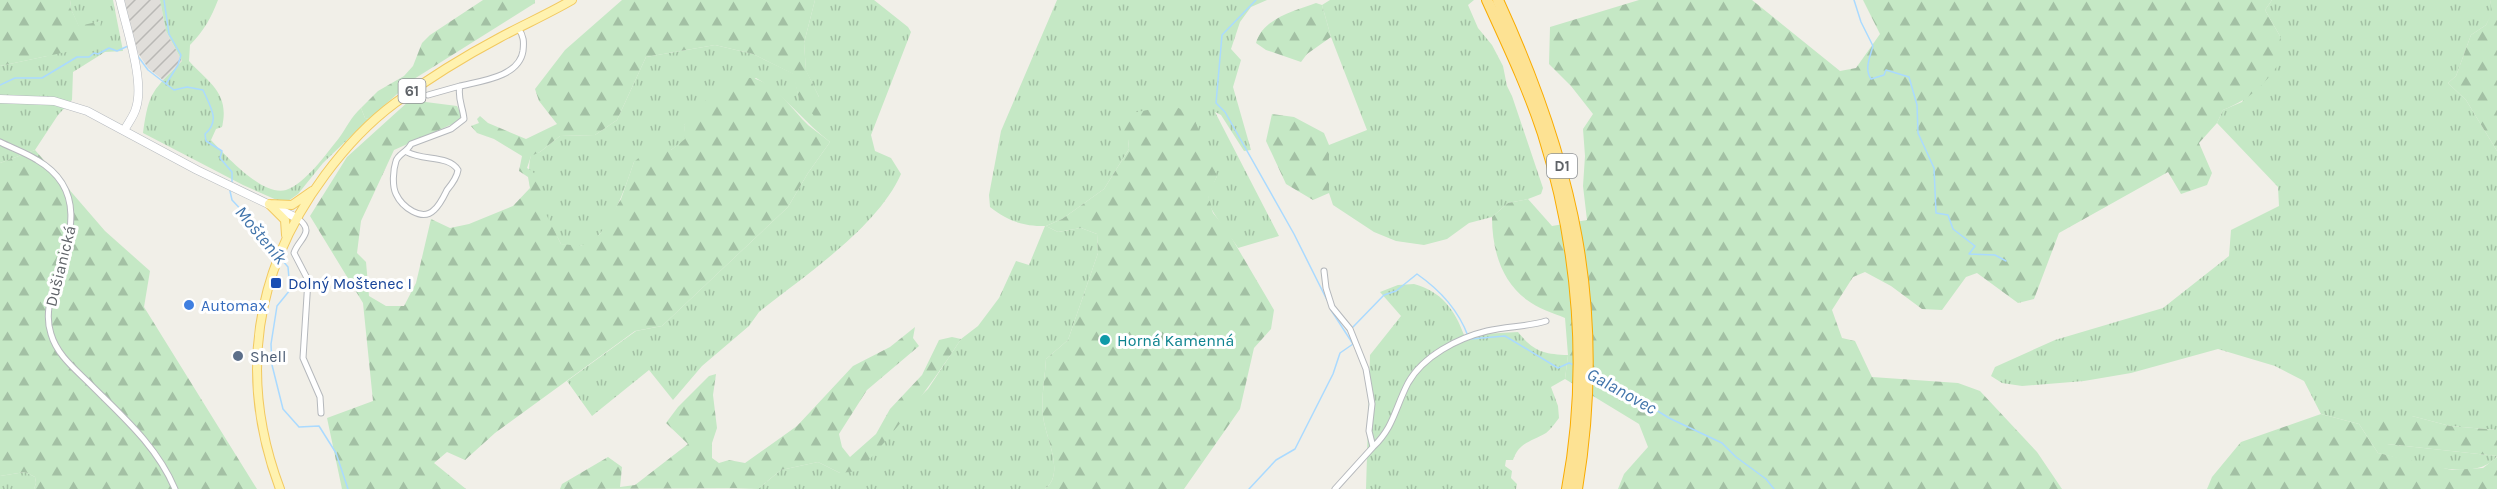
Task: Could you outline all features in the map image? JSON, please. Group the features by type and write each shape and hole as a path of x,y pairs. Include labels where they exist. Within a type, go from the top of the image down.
{"highway":[{"name":"D1","path":"1494,3 1532,78 1550,125 1566,178 1573,235 1586,303 1588,367 1585,431 1577,489"},
{"name":"D1","path":"1568,489 1575,432 1578,345 1573,235"}],"main road":[{"name":"61","path":"280,489 264,442 256,382 257,346 262,314 278,256 297,218 336,160 367,126 393,104 448,66 572,0"},
{"path":"268,204 292,205 315,189"},
{"path":"268,204 285,220 286,238"}],"street":[{"path":"120,0 138,97 136,110 124,129"},
{"path":"429,94 489,80 509,72 522,58 524,42 519,28"},
{"path":"407,152 417,157 451,162 458,170 458,175 434,211 419,214 400,201 394,189 396,161 399,156 407,152 411,144 451,129 464,119 458,95 460,86"},
{"path":"0,99 61,103 87,111 197,170 237,187 303,222 306,232 294,253 308,280 303,358 320,397 321,413"},
{"name":"Dušianická","path":"0,142 37,159 50,169 62,182 70,200 72,217 69,240 48,309 48,325 57,349 143,438 163,465 175,489"},
{"path":"1324,271 1332,307 1350,329 1366,369 1372,404 1369,431 1373,447"},
{"path":"1335,489 1388,431 1409,382 1426,361 1440,351 1486,331 1530,326 1546,321"}],"shaded area":[{"path":"123,0 160,0 166,31 182,61 163,80 148,68 132,44"}],"green space":[{"path":"0,0 71,0 70,7 79,26 101,21 100,29 71,51 0,66"},
{"path":"71,0 113,0 123,51 105,52 73,72 72,100 58,115 35,150 0,163 0,66 47,56 101,21 79,27 70,7"},
{"path":"160,0 218,0 207,24 190,45 189,61 216,90 223,105 222,127 216,129 211,140 256,181 277,190 293,187 322,159 361,108 365,118 369,119 323,163 298,194 288,201 279,201 243,185 143,133 150,99 158,86 182,61 166,31"},
{"path":"483,0 535,0 535,3 414,79 369,119 365,118 361,108 378,91 404,76 413,66 422,43 430,35"},
{"path":"622,0 815,0 804,43 806,70 825,116 818,120 799,99 793,74 753,54 715,45 646,57 617,120 595,135 560,136 540,152 531,156 527,168 538,177 541,185 537,208 547,216 561,244 581,246 600,234 621,199 634,162 651,147 671,150 685,139 684,125 702,104 723,86 737,79 749,78 771,87 808,125 830,142 788,207 662,326 635,331 495,433 465,460 447,452 434,463 466,489 342,489 327,418 373,401 363,303 310,216 347,157 410,100 457,106 462,116 457,122 394,150 361,221 357,253 366,262 369,296 386,306 404,306 416,283 431,219 450,228 469,224 513,206 530,188 528,177 519,171 522,156 494,139 477,133 471,126 479,123 477,119 480,116 488,123 526,139 557,124 539,101 535,89 565,50"},
{"path":"815,0 874,0 908,27 911,32 871,135 875,151 891,158 901,174 890,194 858,232 759,312 749,326 702,366 673,400 649,370 592,416 567,381 636,331 662,326 788,207 830,142 776,92 756,78 684,125 686,139 671,150 634,162 621,198 607,224 590,242 578,246 561,244 536,208 529,182 531,155 540,152 560,136 595,135 617,120 646,57 715,45 753,54 794,74 799,99 819,97 806,71 804,43"},
{"path":"1057,0 1267,0 1251,7 1240,22 1231,49 1241,60 1233,87 1251,150 1244,151 1221,115 1215,112 1279,236 1238,248 1209,204 1209,193 1217,176 1128,139 1129,149 1104,189 1062,219 1046,226 1058,232 1081,228 1097,234 1098,253 1068,340 1046,359 1043,416 1053,454 1054,474 1045,489 729,489 759,488 781,470 818,462 840,473 928,389 961,339 978,326 999,298 1016,261 1029,265 1045,226 1022,224 1003,216 990,207 989,195 1001,131"},
{"path":"1330,0 1474,0 1468,5 1478,28 1492,45 1503,66 1507,86 1543,188 1541,194 1508,203 1492,217 1469,223 1447,239 1424,245 1396,241 1374,232 1333,205 1329,193 1329,145 1367,130 1331,37 1322,5"},
{"path":"1639,0 1752,0 1840,71 1856,68 1880,34 1863,0 2272,0 2265,10 2280,36 2284,56 2272,74 2258,88 2243,100 2223,110 2217,123 2199,143 2212,173 2207,185 2181,194 2168,172 2059,233 2034,299 2018,303 1977,273 1966,277 1942,310 1922,309 1891,286 1865,272 1853,277 1832,310 1842,338 1855,341 1872,377 1958,383 1980,391 2037,452 2062,489 1618,489 1624,474 1648,447 1639,424 1565,379 1568,355 1565,318 1531,303 1511,284 1504,274 1496,252 1492,217 1508,203 1528,199 1552,226 1587,220 1583,186 1585,156 1583,129 1593,114 1571,86 1549,64 1550,27"},
{"path":"2272,0 2490,0 2493,12 2486,25 2471,35 2456,76 2448,83 2466,100 2497,151 2497,430 2450,426 2412,416 2387,444 2497,456 2487,464 2474,469 2458,470 2423,465 2378,453 2359,424 2321,414 2304,381 2275,366 2218,349 2131,373 2084,381 2022,386 2002,383 1991,376 1995,367 2055,340 2163,308 2229,256 2231,230 2279,206 2278,187 2217,123 2223,110 2242,102 2280,36 2265,10"},
{"path":"2490,0 2497,0 2497,151 2466,100 2448,83 2456,76 2471,35 2486,25 2492,12"},
{"path":"1316,3 1322,5 1331,37 1307,54 1301,62 1266,50 1256,43 1265,27 1273,21"},
{"path":"1174,105 1194,118 1217,176 1208,198 1213,213 1227,230 1274,310 1271,329 1254,348 1240,409 1184,489 1045,489 1054,474 1053,454 1043,416 1046,359 1068,340 1098,253 1097,234 1081,228 1058,232 1046,226 1062,219 1104,189 1129,149 1128,139 1121,130 1121,115"},
{"path":"1272,114 1294,117 1324,133 1329,145 1329,193 1313,200 1286,184 1266,141"},
{"path":"35,150 105,231 150,271 144,307 257,489 34,489 35,477 25,472 0,476 0,163"},
{"path":"1414,284 1432,291 1446,303 1456,317 1464,335 1518,332 1529,344 1540,351 1568,355 1565,379 1551,387 1558,406 1559,418 1546,433 1522,446 1513,460 1506,460 1505,466 1512,471 1511,478 1517,484 1516,489 1366,489 1370,355 1401,316 1380,292 1398,285"},
{"path":"915,327 913,338 919,346 867,390 839,434 842,447 850,457 876,434 890,409 922,375 939,340 952,337 961,339 913,408 859,471 840,473 818,462 781,470 759,488 560,489 562,484 608,457 622,467 620,487 635,485 688,444 666,423 678,407 709,376 716,374 713,395 717,428 712,443 712,458 719,463 729,460 745,463 797,426 853,366 890,347"},
{"path":"2321,414 2359,424 2378,453 2452,470 2483,468 2497,457 2497,489 2207,489 2212,477 2241,442"},
{"path":"2412,416 2450,426 2497,430 2497,456 2387,444 2376,438 2369,429 2370,418"},
{"path":"25,472 35,477 34,489 0,489 0,476"}],"waterway":[{"name":"Mošteník","path":"164,0 169,34 181,55 178,65 166,84"},
{"path":"1256,0 1222,35 1216,103 1225,112 1294,234 1327,300"},
{"path":"1854,0 1861,22 1873,46 1868,67 1871,79 1884,75 1886,70 1909,77 1917,105 1918,133 1934,168 1936,213 1948,215 1953,229 1975,246 1969,254 1995,255 2006,261"},
{"path":"0,85 15,78 42,78 77,57 89,57 109,48 117,51 128,46"},
{"name":"Mošteník","path":"137,55 148,70 174,90 187,87 203,90 213,113 212,124 205,134 206,141 222,151 220,158 232,172 232,183"},
{"name":"Mošteník","path":"230,191 232,200 247,216 252,230 276,252"},
{"name":"Mošteník","path":"282,260 288,267 290,290 277,306 271,344 272,365 283,409 299,427 319,426 336,453 348,489"},
{"name":"Galanovec","path":"1353,327 1384,295 1396,291 1417,274 1447,301 1459,317 1468,336"},
{"path":"1331,310 1353,344"},
{"name":"Galanovec","path":"1470,339 1505,336 1558,368 1569,363 1574,365"},
{"name":"Galanovec","path":"1249,489 1276,460 1295,449 1333,374 1340,353 1353,344"},
{"name":"Galanovec","path":"1592,373 1625,396 1643,402 1669,418 1722,443 1736,457 1766,479 1774,489"}],"place":[{"name":"Dolný Moštenec I","path":"276,283"},
{"name":"Automax","path":"189,305"},
{"name":"Horná Kamenná","path":"1105,340"},
{"name":"Shell","path":"238,356"}]}
